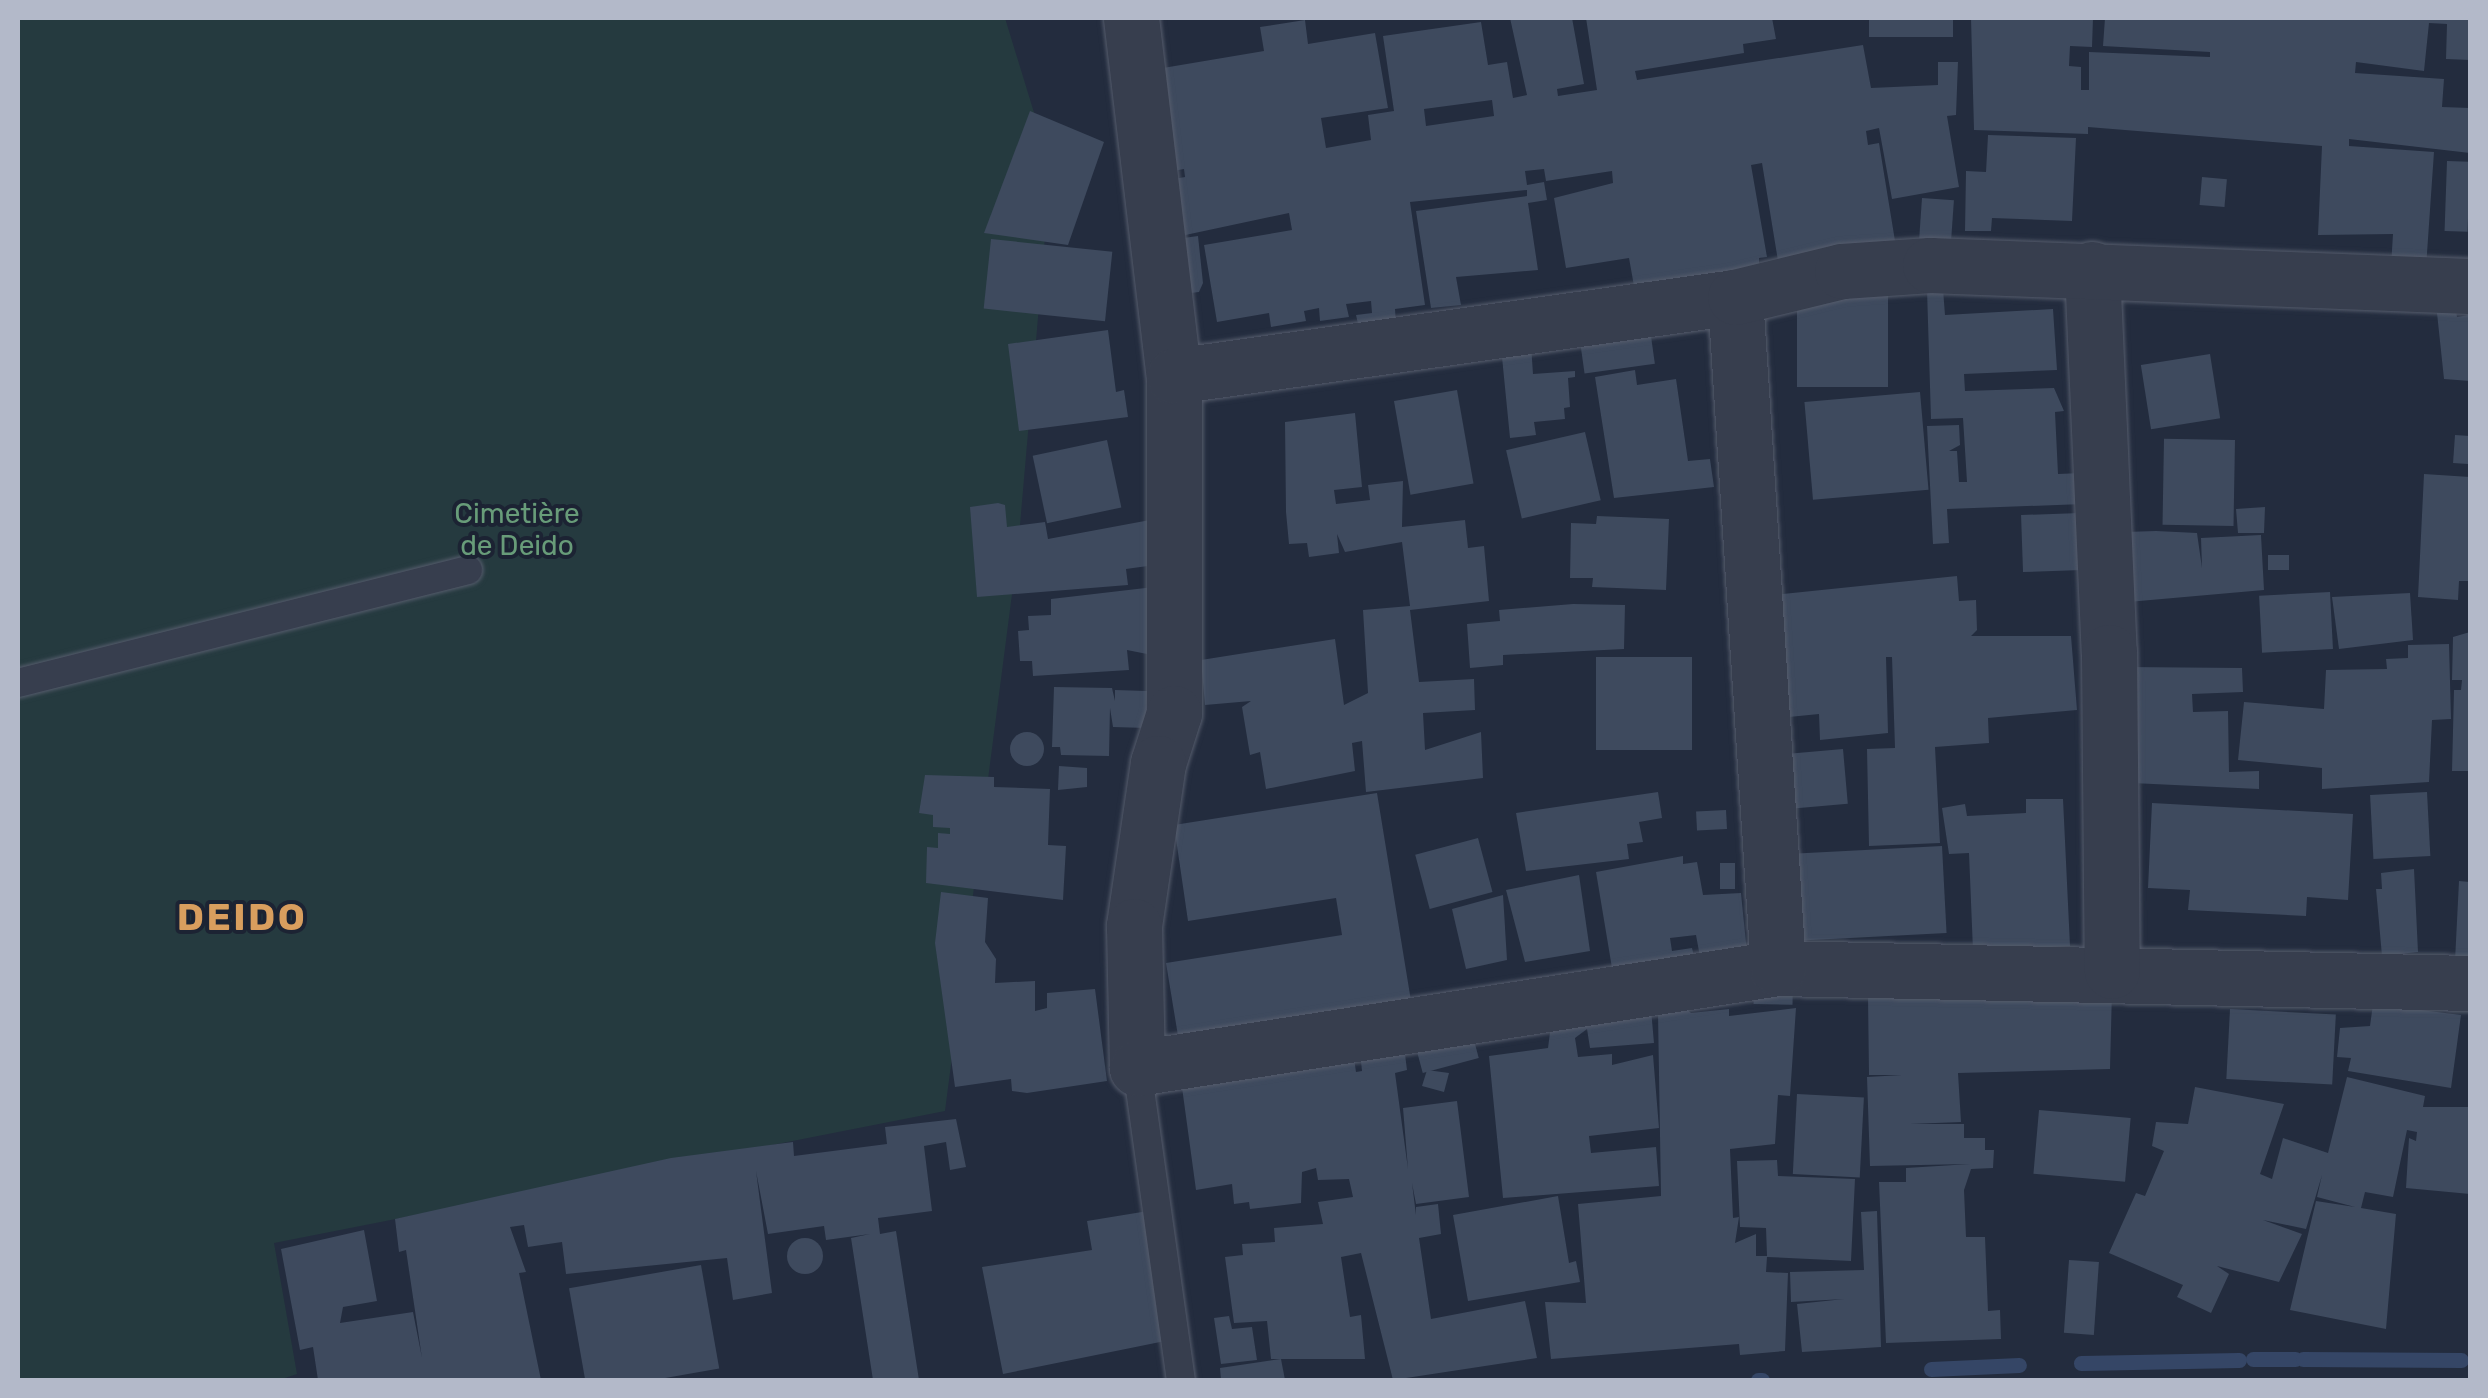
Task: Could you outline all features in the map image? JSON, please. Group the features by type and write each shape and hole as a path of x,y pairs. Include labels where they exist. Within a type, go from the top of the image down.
{"street":[{"path":"1146,20 1174,376 1174,712 1158,763 1134,926 1138,1068 1778,968 2112,972 2470,983"},
{"path":"1174,376 1735,296 1842,271 1930,265 2470,286"},
{"path":"2092,269 2109,652 2112,972"},
{"path":"1735,296 1778,968"}],"lane":[{"path":"18,683 468,570"},
{"path":"1138,1068 1181,1380"}],"green space":[{"name":"Cimetière de Deido","path":"18,18 1005,18 1051,168 1018,548 945,1111 274,1243 297,1374 279,1380 18,1380"}],"building":[{"path":"1510,18 1572,18 1584,84 1557,89 1558,96 1597,90 1586,18 1772,18 1776,39 1743,44 1744,53 1635,71 1637,80 1863,45 1871,88 1938,85 1938,62 1958,62 1956,115 1947,116 1959,187 1892,199 1879,128 1866,131 1868,145 1879,143 1896,247 1779,267 1762,163 1751,165 1767,257 1759,258 1759,285 1634,286 1629,258 1566,268 1554,198 1613,183 1612,171 1546,181 1544,169 1525,171 1527,185 1544,182 1547,200 1528,203 1538,270 1456,277 1461,305 1431,308 1416,211 1527,196 1527,190 1410,202 1425,305 1395,309 1396,323 1359,328 1356,315 1372,313 1371,301 1346,304 1349,317 1320,321 1319,308 1304,311 1306,321 1271,327 1269,313 1217,322 1204,245 1292,230 1289,213 1176,237 1168,180 1185,177 1184,169 1173,171 1157,69 1264,51 1260,27 1305,20 1308,44 1375,33 1388,108 1321,118 1326,148 1371,140 1368,115 1394,111 1383,36 1481,22 1488,65 1507,62 1513,98 1527,95","holes":["1492,100 1494,116 1426,126 1424,109"]},
{"path":"1869,18 1953,18 1953,37 1869,37"},
{"path":"1971,18 2093,18 2092,47 2070,46 2069,66 2081,67 2081,90 2089,90 2089,52 2210,57 2210,52 2103,46 2105,18 2470,18 2470,60 2446,59 2447,24 2429,23 2424,71 2356,62 2355,73 2444,79 2442,107 2470,108 2470,153 2349,139 2349,146 2434,152 2426,268 2391,266 2393,234 2318,235 2322,146 2088,127 2088,134 1974,130"},
{"path":"1030,111 1104,142 1068,245 984,233"},
{"path":"1988,135 2076,138 2072,221 1992,218 1991,231 1965,231 1966,171 1986,172"},
{"path":"2447,161 2470,162 2468,232 2445,231"},
{"path":"2202,177 2227,179 2224,207 2200,205"},
{"path":"1922,198 1954,200 1951,247 1919,245"},
{"path":"1198,236 1203,283 1199,292 1183,294 1176,239"},
{"path":"991,239 1112,252 1105,321 984,309"},
{"path":"1797,289 1888,289 1888,387 1797,387"},
{"path":"1943,289 1945,315 2053,309 2057,370 1964,374 1965,391 2054,388 2064,411 2055,412 2058,474 2081,473 2083,504 1947,509 1949,543 1933,544 1927,426 1959,425 1960,445 1949,451 1957,451 1959,482 1967,482 1963,418 1931,419 1927,290"},
{"path":"2456,311 2457,317 2469,315 2470,381 2444,379 2437,313"},
{"path":"1650,329 1655,364 1585,374 1580,339"},
{"path":"1108,330 1116,392 1124,390 1128,417 1019,431 1008,344"},
{"path":"1531,344 1533,374 1575,371 1575,377 1568,378 1570,407 1564,408 1565,419 1534,422 1536,435 1510,438 1501,347"},
{"path":"2210,354 2220,418 2151,429 2141,365"},
{"path":"1635,370 1637,385 1676,379 1688,461 1710,459 1714,487 1614,498 1595,377"},
{"path":"1457,390 1473,484 1410,495 1394,401"},
{"path":"1920,392 1929,490 1813,500 1804,402"},
{"path":"1355,413 1362,487 1334,490 1336,504 1370,500 1368,485 1403,481 1402,527 1465,520 1468,548 1484,546 1489,601 1410,610 1419,682 1474,679 1475,710 1423,713 1425,750 1481,732 1483,778 1366,792 1362,741 1352,743 1355,771 1266,789 1260,752 1250,755 1242,707 1251,701 1205,705 1201,660 1335,639 1344,705 1368,693 1363,610 1410,606 1402,542 1345,552 1337,534 1339,553 1309,557 1307,543 1289,544 1286,512 1285,422"},
{"path":"1585,432 1601,500 1522,518 1506,450"},
{"path":"2455,435 2470,436 2468,464 2453,463"},
{"path":"2164,439 2235,440 2233,526 2163,525"},
{"path":"1107,440 1121,507 1047,523 1033,456"},
{"path":"2424,474 2470,477 2470,581 2459,581 2458,600 2418,597"},
{"path":"1005,505 1007,527 1045,522 1048,539 1150,520 1155,565 1126,569 1128,585 977,597 970,507"},
{"path":"2265,507 2264,533 2238,533 2236,509"},
{"path":"2080,513 2082,570 2023,572 2021,515"},
{"path":"1597,516 1669,519 1666,590 1592,587 1593,578 1570,578 1571,523 1596,524"},
{"path":"2125,532 2197,533 2202,568 2201,538 2261,535 2264,590 2128,602"},
{"path":"2268,555 2289,555 2289,570 2268,570"},
{"path":"1957,576 1959,601 1976,600 1977,630 1971,636 2071,636 2077,710 1988,718 1989,743 1935,747 1940,843 1869,846 1867,749 1895,748 1892,657 1886,657 1888,733 1820,740 1819,714 1779,718 1773,595"},
{"path":"1154,587 1157,656 1127,650 1129,670 1033,676 1032,661 1020,661 1018,631 1029,630 1028,616 1051,615 1051,599"},
{"path":"2330,592 2333,649 2262,653 2259,596"},
{"path":"2410,593 2413,640 2339,649 2332,597"},
{"path":"1573,604 1625,605 1624,649 1503,655 1503,665 1470,668 1467,624 1500,621 1499,610"},
{"path":"2470,632 2470,771 2452,771 2454,690 2461,690 2462,680 2452,680 2453,637"},
{"path":"2449,644 2451,719 2432,720 2429,782 2322,789 2322,768 2238,760 2244,702 2324,709 2326,670 2387,669 2386,659 2408,658 2408,645"},
{"path":"1596,657 1692,657 1692,750 1596,750"},
{"path":"2127,667 2242,668 2243,692 2192,694 2193,712 2228,711 2229,772 2259,771 2259,789 2132,783"},
{"path":"1054,687 1112,688 1115,701 1115,690 1147,691 1146,728 1113,727 1110,708 1109,756 1061,755 1060,747 1052,747"},
{"path":"1027,732 1039,737 1044,749 1039,761 1027,766 1015,761 1010,749 1015,737"},
{"path":"1843,749 1848,804 1785,809 1780,754"},
{"path":"1059,766 1087,768 1087,787 1058,790"},
{"path":"925,775 994,777 994,787 1050,789 1048,845 1066,846 1063,900 926,883 927,847 938,848 938,833 950,834 950,828 933,827 933,815 919,813"},
{"path":"1658,792 1662,818 1639,822 1643,842 1627,844 1629,859 1526,871 1516,813"},
{"path":"2427,792 2430,856 2373,859 2370,795"},
{"path":"1377,793 1412,1007 1179,1042 1166,963 1342,935 1336,898 1188,921 1174,825"},
{"path":"2026,799 2063,799 2070,946 1973,951 1969,853 1949,854 1942,808 1965,804 1967,816 2026,813"},
{"path":"2152,803 2353,814 2348,900 2307,897 2306,916 2188,910 2190,890 2148,888"},
{"path":"1726,810 1727,829 1697,831 1696,812"},
{"path":"1478,838 1492,892 1430,909 1415,855"},
{"path":"1942,846 1947,933 1797,941 1792,854"},
{"path":"1683,856 1683,864 1697,862 1703,895 1741,893 1747,953 1702,968 1696,935 1670,938 1672,951 1692,948 1696,964 1614,980 1596,872"},
{"path":"1720,863 1735,863 1735,889 1720,889"},
{"path":"2414,869 2418,952 2382,956 2376,889 2382,889 2381,873"},
{"path":"1579,875 1590,951 1525,962 1506,890"},
{"path":"2459,881 2470,882 2470,962 2455,961"},
{"path":"941,892 988,898 985,942 996,959 995,983 1035,981 1035,1011 1047,1008 1047,993 1095,989 1107,1081 1027,1093 1012,1091 1011,1079 955,1087 935,943"},
{"path":"1503,895 1507,960 1466,969 1452,909"},
{"path":"1754,977 1793,978 1793,1005 1754,1004"},
{"path":"2112,991 2110,1069 1958,1073 1961,1122 1910,1124 1964,1124 1964,1138 1985,1138 1985,1150 1994,1150 1993,1168 1971,1169 1964,1190 1966,1237 1985,1237 1988,1311 2000,1310 2001,1339 1886,1343 1879,1182 1906,1182 1906,1168 1970,1164 1870,1166 1867,1077 1902,1075 1869,1075 1868,997"},
{"path":"2373,1004 2461,1015 2451,1088 2348,1071 2351,1058 2337,1057 2340,1028 2370,1026"},
{"path":"1684,1007 1691,1013 1729,1009 1729,1016 1796,1008 1790,1096 1778,1095 1775,1144 1730,1149 1733,1218 1739,1217 1735,1243 1756,1234 1756,1256 1767,1256 1766,1228 1740,1227 1737,1161 1777,1160 1778,1176 1855,1179 1851,1261 1767,1257 1766,1272 1788,1273 1785,1351 1740,1355 1739,1344 1551,1359 1545,1302 1586,1303 1578,1204 1661,1196 1658,1013"},
{"path":"1651,1009 1654,1043 1590,1048 1587,1029 1575,1038 1578,1057 1612,1054 1612,1065 1653,1055 1659,1128 1589,1136 1591,1153 1656,1147 1659,1186 1503,1198 1489,1056 1548,1048 1552,1017"},
{"path":"2230,1009 2336,1015 2332,1084 2226,1079"},
{"path":"1471,1029 1479,1058 1423,1073 1415,1044"},
{"path":"1404,1046 1407,1070 1395,1073 1408,1169 1403,1108 1457,1101 1469,1197 1416,1204 1412,1183 1416,1215 1416,1207 1438,1204 1441,1234 1419,1238 1431,1319 1525,1301 1537,1358 1393,1380 1361,1253 1341,1257 1350,1317 1361,1315 1365,1359 1271,1359 1267,1321 1234,1323 1225,1257 1243,1255 1242,1244 1275,1242 1274,1228 1323,1224 1318,1202 1353,1197 1349,1179 1318,1180 1316,1168 1302,1172 1301,1203 1250,1209 1249,1202 1234,1204 1232,1184 1196,1190 1181,1080 1354,1058 1356,1072 1362,1071 1360,1052"},
{"path":"1427,1070 1449,1073 1444,1092 1422,1086"},
{"path":"2347,1077 2425,1096 2423,1107 2470,1107 2470,1194 2406,1188 2409,1138 2416,1141 2417,1132 2407,1130 2393,1197 2365,1192 2361,1208 2396,1214 2386,1329 2290,1310 2316,1201 2355,1207 2317,1197 2322,1175 2306,1229 2263,1220 2302,1234 2279,1282 2217,1266 2229,1274 2211,1313 2177,1297 2183,1285 2109,1253 2136,1193 2145,1196 2164,1151 2152,1146 2156,1122 2188,1124 2195,1087 2284,1104 2260,1174 2272,1179 2283,1138 2328,1153"},
{"path":"1797,1094 1864,1098 1860,1177 1793,1174"},
{"path":"2039,1110 2131,1118 2125,1182 2033,1174"},
{"path":"956,1119 966,1167 950,1170 946,1142 924,1146 932,1211 878,1218 880,1234 896,1231 919,1380 873,1380 851,1238 870,1234 826,1240 824,1226 768,1234 756,1171 772,1293 733,1300 727,1258 566,1274 562,1242 528,1247 524,1225 510,1227 526,1272 519,1273 541,1380 318,1380 313,1347 300,1350 281,1249 364,1230 377,1301 343,1307 340,1323 413,1312 422,1358 406,1250 399,1252 395,1219 671,1158 793,1142 794,1156 887,1144 885,1127"},
{"path":"1558,1196 1569,1263 1576,1261 1580,1282 1468,1301 1453,1215"},
{"path":"1148,1211 1170,1340 1003,1374 982,1267 1092,1250 1087,1221"},
{"path":"1877,1211 1881,1347 1802,1352 1797,1304 1844,1299 1791,1302 1790,1272 1864,1270 1861,1212"},
{"path":"805,1238 818,1243 823,1256 818,1269 805,1274 792,1269 787,1256 792,1243"},
{"path":"2069,1260 2099,1262 2094,1335 2064,1333"},
{"path":"701,1265 719,1368 653,1380 585,1380 569,1288"},
{"path":"1229,1316 1232,1329 1252,1327 1257,1360 1221,1364 1214,1318"},
{"path":"1281,1359 1285,1380 1221,1380 1220,1368"}],"waterway":[{"path":"2253,1359 2295,1359"},
{"path":"2303,1359 2461,1360"},
{"path":"2081,1363 2239,1360"},
{"path":"1931,1369 2019,1365"}],"district":[{"name":"DEIDO","path":"242,918"}]}
